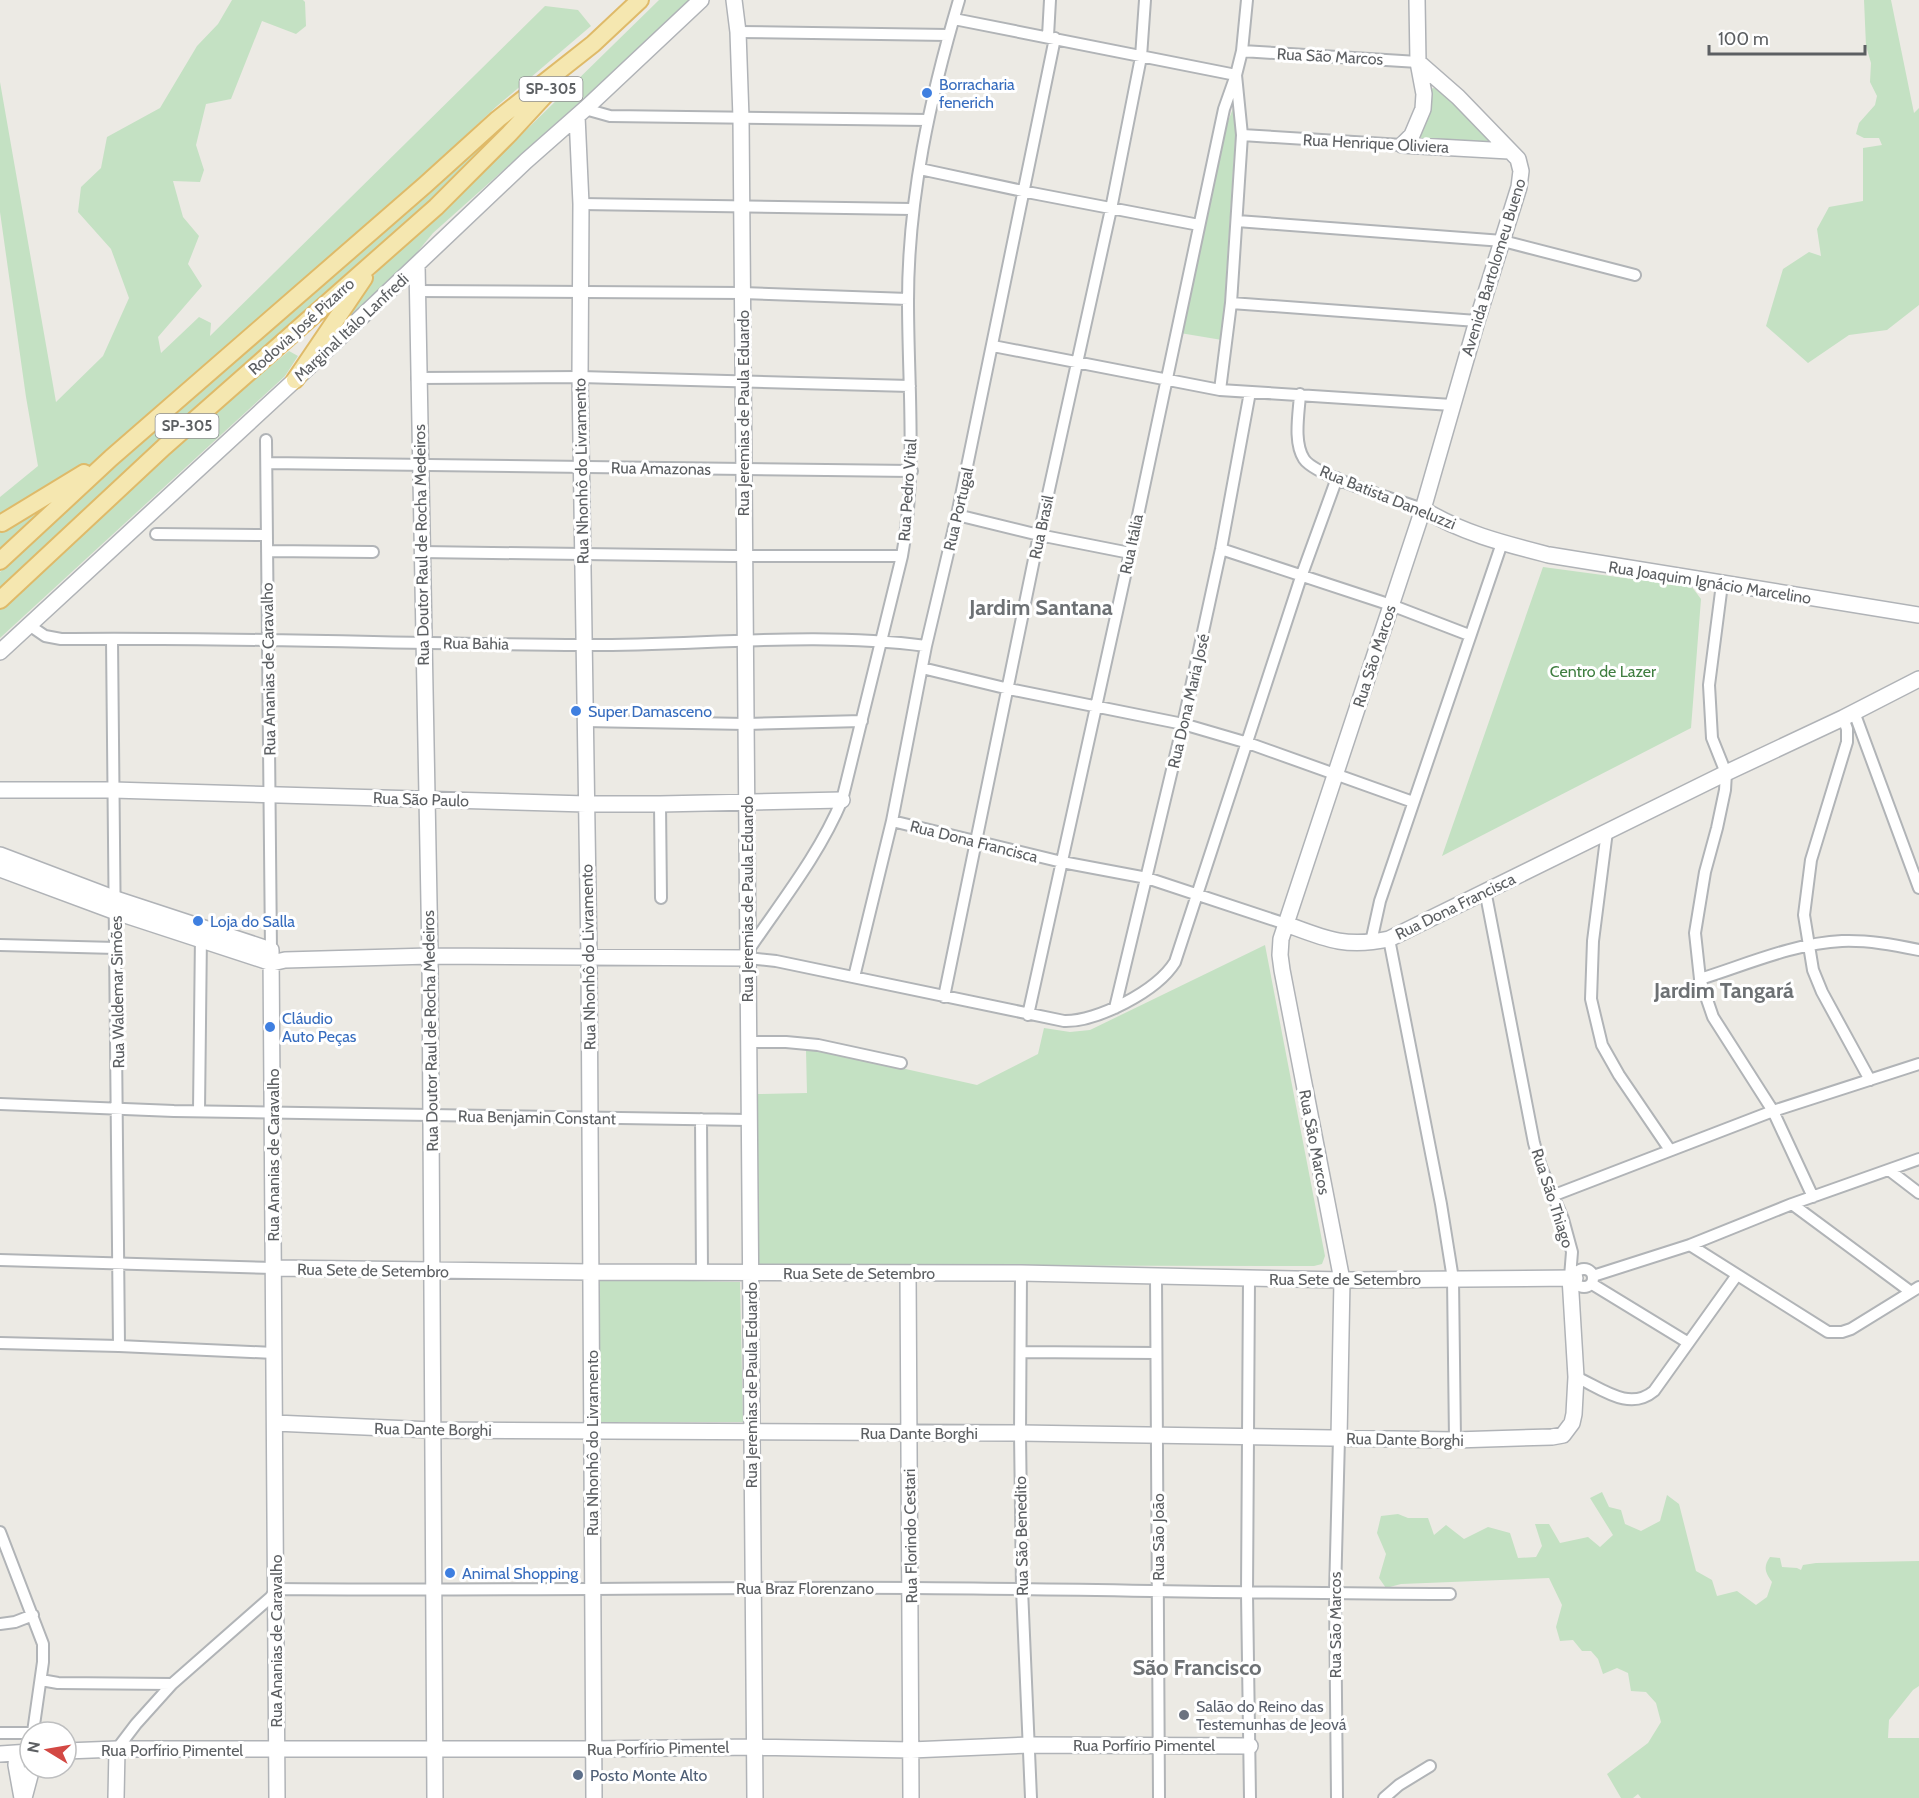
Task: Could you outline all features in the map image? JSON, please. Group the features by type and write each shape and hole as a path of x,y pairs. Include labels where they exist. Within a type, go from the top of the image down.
{"main road":[{"name":"Rodovia José Pizarro","path":"0,600 164,447 436,207 509,134 593,44 640,0"},
{"name":"Rodovia José Pizarro","path":"0,561 111,458 498,119 593,44"},
{"path":"295,380 378,257"},
{"path":"1,524 111,458"}],"street":[{"name":"Marginal Itálo Lanfredi","path":"0,652 104,558 700,0"},
{"name":"Rua Jeremias de Paula Eduardo","path":"734,0 738,32 741,118 755,1798"},
{"name":"Rua Pedro Vital","path":"748,954 832,825 842,800 902,556 909,517 912,471 908,299 912,209 928,120 948,35 959,0"},
{"name":"Rua Portugal","path":"854,977 892,820 926,646 957,515 1024,192 1051,37 1050,0"},
{"name":"Rua Brasil","path":"944,997 1039,535 1111,209 1141,57 1144,0"},
{"path":"1220,390 1231,303 1237,220 1242,135 1236,75 1242,51 1246,0"},
{"path":"1402,145 1412,135 1423,110 1423,80 1418,62 1417,0"},
{"path":"954,19 1236,75"},
{"path":"738,32 948,35"},
{"name":"Rua São Marcos","path":"1242,51 1418,62"},
{"name":"Avenida Bartolomeu Bueno","path":"1418,62 1458,97 1518,159 1521,171 1519,188 1477,321 1423,509"},
{"name":"Rua Itália","path":"1028,1015 1130,553 1224,109 1236,75"},
{"path":"581,112 610,116 928,120"},
{"name":"Rua Nhonhô do Livramento","path":"581,112 579,292 589,957 594,1798"},
{"name":"Rua Henrique Oliviera","path":"1242,135 1509,151"},
{"path":"920,169 1024,192 1199,225"},
{"path":"580,204 912,209"},
{"path":"1237,220 1503,241 1635,275"},
{"name":"Rua Doutor Raul de Rocha Medeiros","path":"417,265 417,378 430,956 435,1798"},
{"path":"416,291 742,292 908,299"},
{"path":"1231,303 1477,321"},
{"path":"993,346 1220,390 1452,405"},
{"path":"417,378 580,377 910,386"},
{"name":"Rua Dona Maria José","path":"1115,1008 1183,724 1221,549 1250,392"},
{"name":"Rua Batista Daneluzzi","path":"1300,394 1298,433 1300,450 1303,458 1314,468 1423,509 1436,517 1502,543"},
{"name":"Rua Ananias de Caravalho","path":"266,440 272,956 277,1798"},
{"name":"Rua Amazonas","path":"267,463 912,471"},
{"path":"0,869 285,960 430,956 589,957 748,954 1028,1015 1077,1021 1091,1018 1115,1008 1163,978 1175,963 1301,577 1337,478"},
{"name":"Rua São Marcos","path":"1337,1798 1335,1594 1342,1280 1280,955 1281,939 1423,509"},
{"path":"957,515 1039,535 1130,553"},
{"path":"156,534 267,535"},
{"path":"1371,942 1380,902 1502,543"},
{"name":"Rua Joaquim Ignácio Marcelino","path":"1502,543 1591,562 1919,615"},
{"path":"1221,549 1391,605 1469,635"},
{"path":"267,551 373,552"},
{"path":"421,552 902,556"},
{"path":"1722,584 1709,695 1713,738 1726,773 1725,790 1705,872 1695,933 1700,979 1713,1017 1773,1111 1813,1197"},
{"name":"Rua Bahia","path":"30,625 45,636 61,639 584,645 745,640 882,641 926,646"},
{"name":"Rua Waldemar Simões","path":"112,639 120,1346"},
{"path":"922,668 1008,689 1183,724 1248,743 1413,802"},
{"name":"Rua Dona Francisca","path":"892,820 1062,862 1147,878 1348,944 1371,942 1389,939 1919,679"},
{"path":"1849,715 1919,888"},
{"path":"1849,715 1847,742 1811,860 1804,915 1813,970 1822,992 1869,1080"},
{"path":"584,721 746,724 862,721"},
{"name":"Rua São Paulo","path":"0,790 113,790 586,804 842,800"},
{"path":"660,804 661,898"},
{"path":"1607,831 1593,941 1592,999 1602,1045 1619,1075 1670,1150"},
{"path":"0,855 116,906"},
{"name":"Rua São Thiago","path":"1485,890 1534,1143 1552,1196 1563,1219 1572,1252 1576,1377 1572,1423 1563,1434"},
{"path":"199,1111 202,934"},
{"path":"1389,939 1441,1204 1453,1280 1455,1440"},
{"path":"1700,979 1808,945 1842,941 1871,942 1919,950"},
{"path":"0,945 116,948"},
{"path":"749,1042 818,1045 901,1063"},
{"path":"1552,1196 1773,1111 1919,1064"},
{"name":"Rua Benjamin Constant","path":"0,1104 199,1111 749,1120"},
{"path":"701,1119 702,1272"},
{"path":"1572,1278 1578,1285 1585,1288 1592,1280 1690,1245 1792,1204 1919,1159"},
{"path":"1889,1170 1919,1193"},
{"path":"1690,1245 1828,1332 1842,1332 1915,1289 1792,1204"},
{"name":"Rua Sete de Setembro","path":"0,1260 274,1268 591,1272 1021,1273 1342,1280 1572,1278"},
{"name":"Rua Florindo Cestari","path":"908,1273 910,1798"},
{"name":"Rua São Benedito","path":"1021,1273 1022,1589 1031,1798"},
{"path":"1576,1377 1623,1398 1638,1400 1646,1398 1654,1391 1737,1275"},
{"name":"Rua São João","path":"1156,1277 1159,1798"},
{"path":"1249,1279 1247,1594 1250,1798"},
{"path":"1592,1280 1687,1342"},
{"path":"0,1343 274,1353"},
{"path":"1020,1352 1156,1353"},
{"name":"Rua Dante Borghi","path":"275,1424 432,1430 1020,1433 1455,1440 1539,1438 1563,1434"},
{"path":"0,1532 43,1644 43,1662 33,1720"},
{"name":"Rua Braz Florenzano","path":"276,1589 433,1591 911,1588 1247,1594 1450,1594"},
{"path":"116,1798 117,1749 136,1724 172,1684 276,1589"},
{"path":"0,1624 33,1616"},
{"path":"40,1680 58,1683 172,1684"},
{"path":"0,1733 18,1732"},
{"name":"Rua Porfírio Pimentel","path":"78,1751 754,1747 911,1750 1030,1745 1250,1746"},
{"path":"0,1754 18,1753"},
{"path":"1384,1798 1399,1785 1430,1766"},
{"path":"19,1780 23,1798"},
{"path":"23,1798 28,1780"}],"green space":[{"path":"232,0 303,0 306,26 296,34 262,21 231,99 206,104 196,145 204,170 200,182 173,181 183,217 199,236 188,264 202,286 158,337 161,353 199,317 211,323 210,336 545,6 578,10 591,26 497,106 378,217 110,453 0,519 0,497 38,466 0,212 0,82 56,402 103,356 129,298 111,249 78,212 81,187 101,168 107,137 160,108 197,46 218,24"},
{"path":"659,0 689,0 590,93 433,233 414,256 327,338 345,310 383,265 517,139"},
{"path":"1864,0 1891,0 1914,113 1919,108 1919,305 1887,330 1849,335 1808,363 1766,326 1783,269 1809,252 1821,256 1817,229 1829,207 1863,201 1863,148 1882,145 1879,138 1864,138 1856,134 1859,123 1875,105 1877,96 1870,82 1871,63 1866,46"},
{"path":"1439,89 1490,140 1489,143 1422,139 1420,137 1430,90"},
{"path":"533,98 430,202 149,450 0,588 0,572 84,494 321,288"},
{"path":"1234,106 1236,124 1222,340 1180,333 1227,124"},
{"path":"289,351 298,356 285,376 0,638 0,609 205,420"},
{"path":"37,514 0,552 0,531"},
{"name":"Centro de Lazer","path":"1543,567 1692,587 1701,599 1691,728 1442,856"},
{"path":"1265,945 1325,1256 1322,1264 1314,1266 757,1265 758,1094 807,1093 806,1050 812,1048 977,1085 1038,1054 1044,1028 1070,1032 1090,1030"},
{"path":"600,1279 740,1282 743,1422 599,1422"},
{"path":"1602,1492 1609,1507 1621,1510 1625,1524 1641,1531 1660,1521 1667,1495 1679,1504 1696,1571 1712,1580 1717,1596 1737,1591 1756,1605 1767,1597 1772,1582 1766,1570 1770,1557 1780,1558 1782,1567 1801,1570 1803,1565 1816,1563 1919,1561 1919,1686 1913,1690 1889,1720 1888,1738 1919,1738 1919,1798 1641,1798 1638,1794 1633,1798 1621,1798 1607,1774 1648,1743 1661,1722 1656,1703 1646,1692 1631,1691 1628,1673 1617,1668 1603,1674 1598,1659 1591,1651 1582,1651 1573,1640 1560,1641 1556,1627 1562,1605 1549,1578 1401,1584 1386,1588 1379,1578 1386,1554 1377,1533 1381,1516 1398,1514 1408,1518 1428,1518 1434,1535 1446,1525 1464,1539 1488,1527 1510,1533 1518,1558 1536,1557 1542,1546 1535,1524 1549,1524 1560,1543 1588,1537 1600,1547 1613,1535 1590,1498"}],"place":[{"name":"Borracharia fenerich","path":"927,93"},
{"name":"Super Damasceno","path":"576,711"},
{"name":"Loja do Salla","path":"198,921"},
{"name":"Cláudio Auto Peças","path":"270,1027"},
{"name":"Animal Shopping","path":"450,1573"},
{"name":"Salão do Reino das Testemunhas de Jeová","path":"1184,1715"},
{"name":"Posto Monte Alto","path":"578,1775"}],"district":[{"name":"Jardim Santana","path":"1041,607"},
{"name":"Jardim Tangará","path":"1724,990"},
{"name":"São Francisco","path":"1197,1667"}]}
